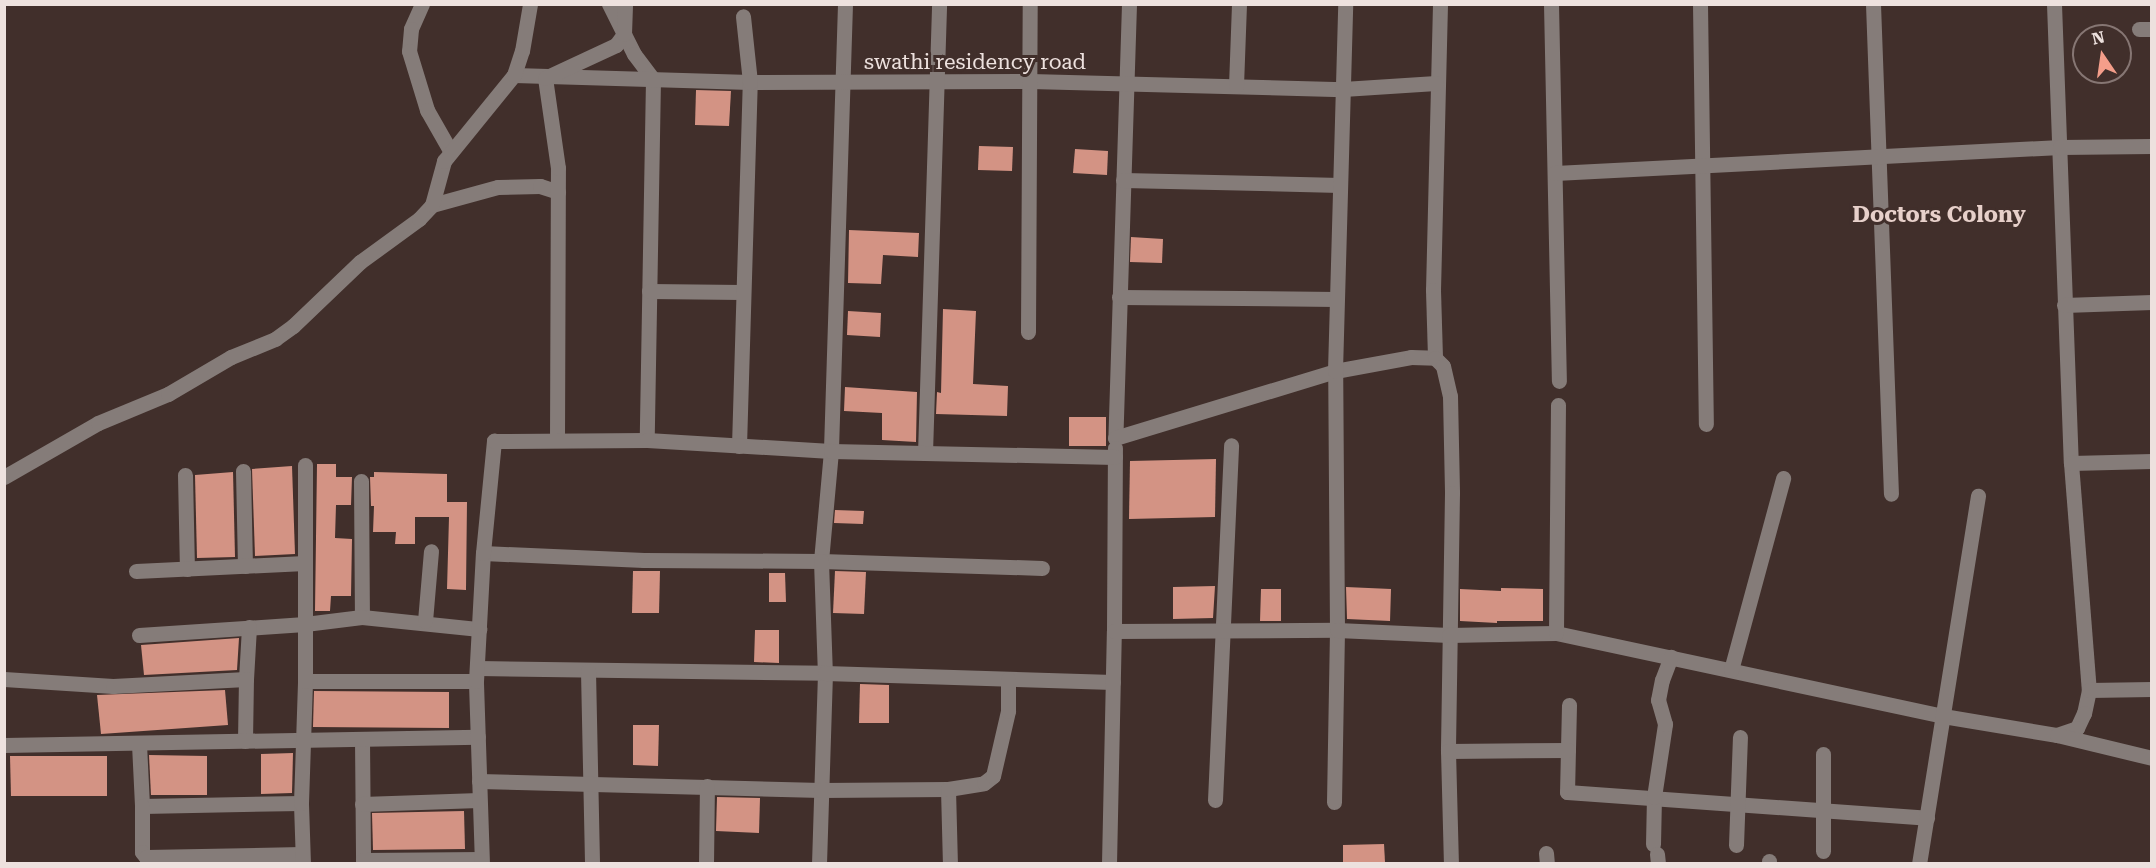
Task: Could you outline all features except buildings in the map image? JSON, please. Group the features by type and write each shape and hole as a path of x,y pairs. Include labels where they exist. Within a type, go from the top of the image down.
{"street":[{"path":"422,4 411,29 408,51 427,110 451,152"},
{"path":"4,477 98,423 168,394 231,357 275,339 293,326 360,262 419,219 432,205 438,177 451,152 474,127 514,75 522,51 530,4"},
{"path":"609,4 634,54 654,79 648,291 647,440"},
{"path":"557,440 558,168 545,78 616,45 624,34 625,4"},
{"path":"819,864 825,673 821,561 831,451 845,4"},
{"path":"925,453 939,4"},
{"path":"1028,332 1030,4"},
{"path":"1109,864 1115,438 1129,4"},
{"path":"1236,86 1239,4"},
{"path":"1334,802 1337,630 1335,371 1345,4"},
{"path":"1435,358 1433,290 1438,188 1436,83 1440,4"},
{"path":"1551,4 1559,381"},
{"path":"1700,4 1706,424"},
{"path":"1873,4 1891,494"},
{"path":"2054,4 2064,305 2072,463 2089,690 2085,713 2077,728 2057,735"},
{"path":"739,446 750,82 743,16"},
{"name":"swathi residency road","path":"514,75 545,78 750,82 937,84 1030,81 1343,89 1436,83"},
{"path":"1555,173 2060,147 2151,146"},
{"path":"1123,180 1340,185"},
{"path":"432,205 498,187 540,186 558,192"},
{"path":"648,291 742,292"},
{"path":"1119,297 1336,299"},
{"path":"2064,305 2151,302"},
{"path":"1115,438 1335,371 1410,357 1435,358 1443,366 1450,396 1452,493 1448,751 1451,864"},
{"path":"1556,633 1558,405"},
{"path":"362,739 363,862 481,861 477,674 483,553 494,441 647,440 831,451 1115,457"},
{"path":"1215,800 1231,445"},
{"path":"2072,463 2151,461"},
{"path":"139,744 142,852 146,857 302,859 305,465"},
{"path":"243,471 246,566"},
{"path":"185,475 187,569"},
{"path":"1731,670 1783,478"},
{"path":"361,481 362,617"},
{"path":"1919,864 1978,496"},
{"path":"425,621 431,551"},
{"path":"483,553 644,560 821,561 1042,568"},
{"path":"136,571 305,563"},
{"path":"138,635 305,624 362,617 425,621 479,629"},
{"path":"245,741 249,627"},
{"path":"1114,631 1337,630 1449,635 1556,633 1943,716 2057,735 2151,758"},
{"path":"1656,854 1654,797 1665,724 1658,700 1662,680 1671,657"},
{"path":"305,681 588,671 825,673 1113,682"},
{"path":"588,671 592,864"},
{"path":"4,679 113,686 246,679"},
{"path":"479,781 821,790 948,789 984,783 993,776 1008,711 1008,680"},
{"path":"2089,690 2151,689"},
{"path":"1569,705 1567,792 1823,808 1927,818"},
{"path":"4,745 303,742 478,737"},
{"path":"1736,845 1740,737"},
{"path":"1448,751 1568,750"},
{"path":"1823,754 1824,851"},
{"path":"706,864 707,786"},
{"path":"948,789 950,864"},
{"path":"362,804 479,800"},
{"path":"142,806 301,803"}],"district":[{"name":"Doctors Colony","path":"1939,215"}]}
